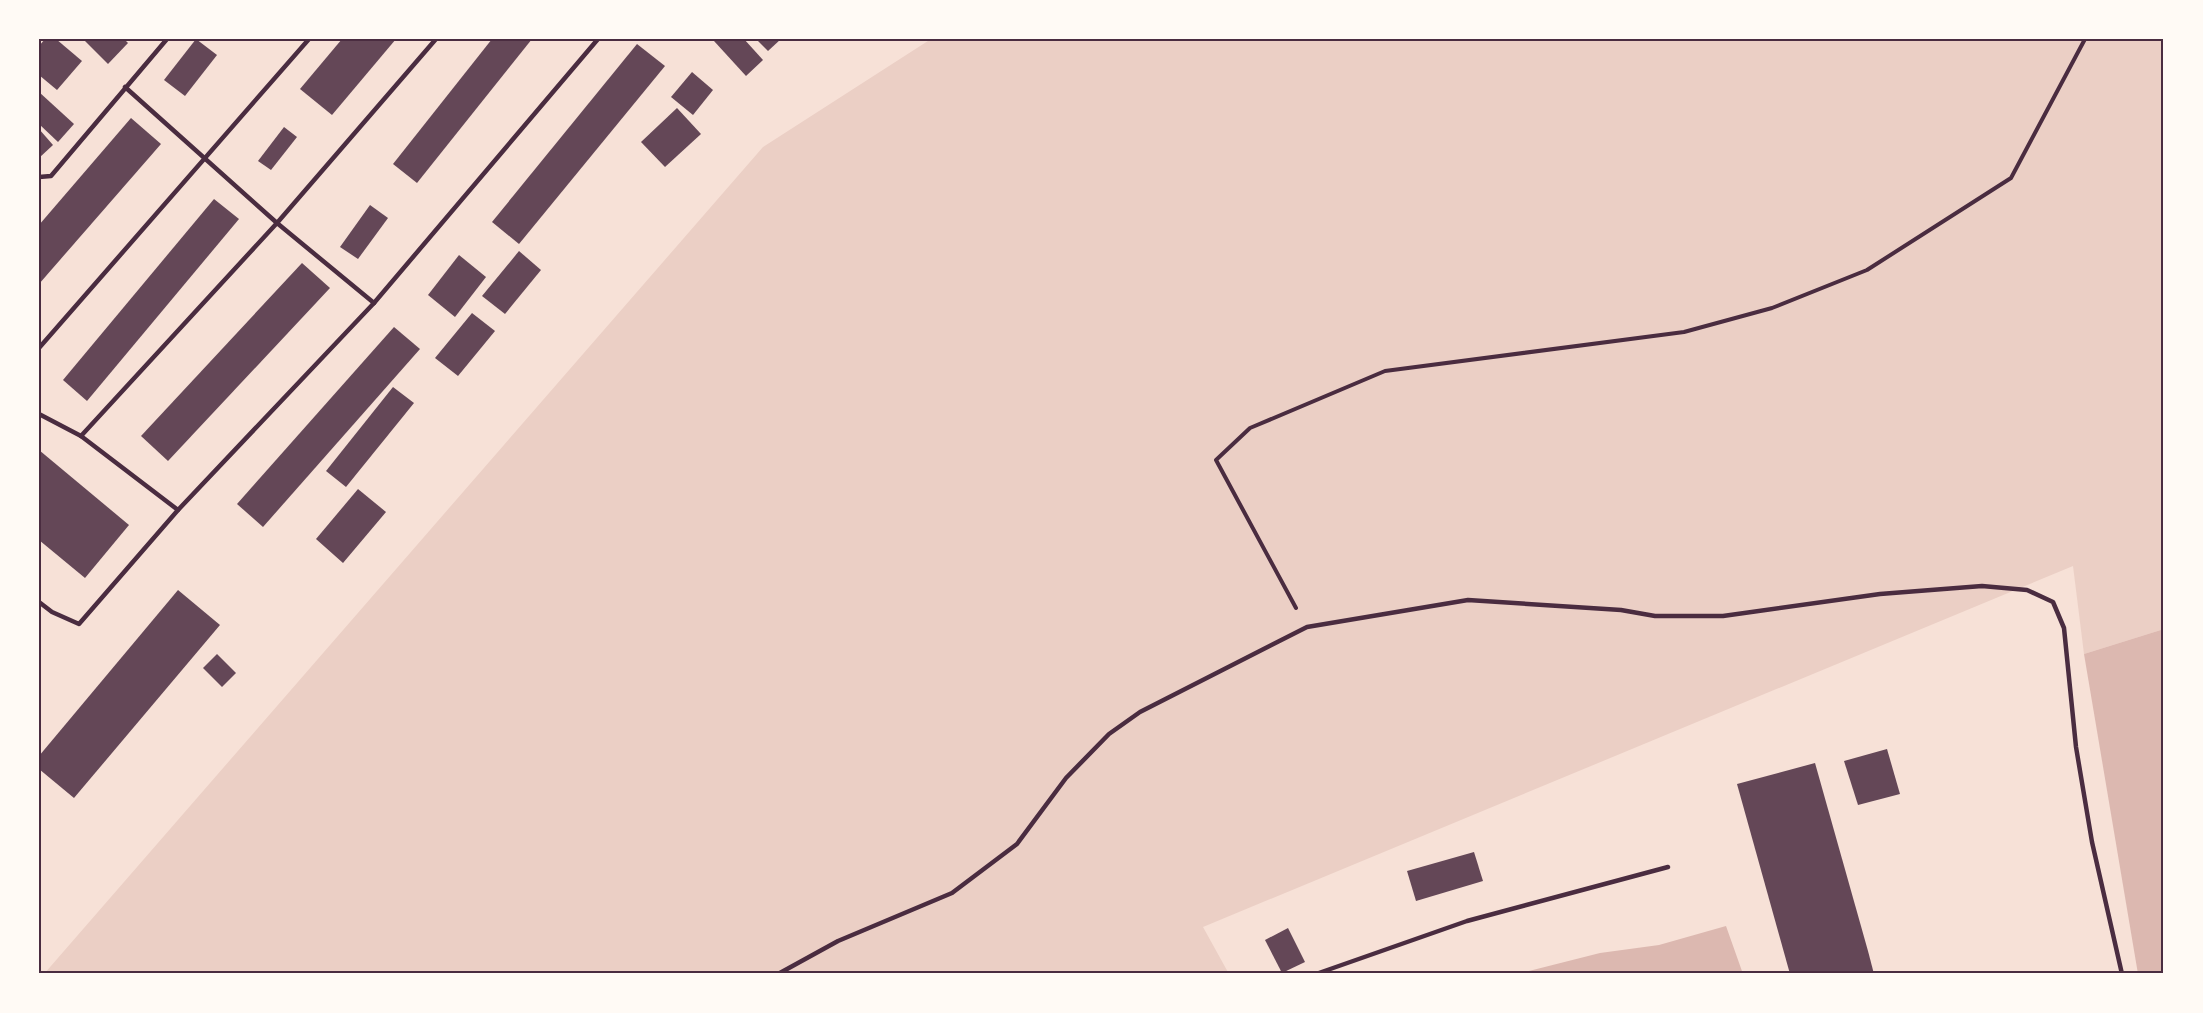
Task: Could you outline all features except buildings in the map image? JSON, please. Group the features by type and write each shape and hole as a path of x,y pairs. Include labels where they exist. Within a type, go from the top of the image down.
{"lane":[{"path":"39,177 51,176 167,39"},
{"path":"39,348 309,39"},
{"path":"81,436 277,223 436,39"},
{"path":"39,602 52,612 79,624 178,510 374,303 598,39"},
{"path":"125,87 277,223 374,303"},
{"path":"39,414 81,436 178,510"},
{"path":"778,974 838,941 952,893 1017,844 1066,778 1109,734 1140,712 1307,627 1468,600 1621,610 1655,615 1723,616 1880,594 1982,586 2026,590 2053,602 2064,628 2076,747 2092,842 2122,974"},
{"path":"1316,974 1467,921 1668,867"}],"path":[{"path":"1307,627 1216,460 1250,428 1385,371 1684,332 1773,308 1867,270 2011,178 2085,39"}],"shaded area":[{"path":"931,39 2164,39 2164,629 2084,654 2073,566 1203,927 1229,974 44,974 763,147"},
{"path":"2164,629 2164,974 2138,974 2084,654"},
{"path":"1726,926 1743,974 1517,974 1600,953 1659,945"}]}
